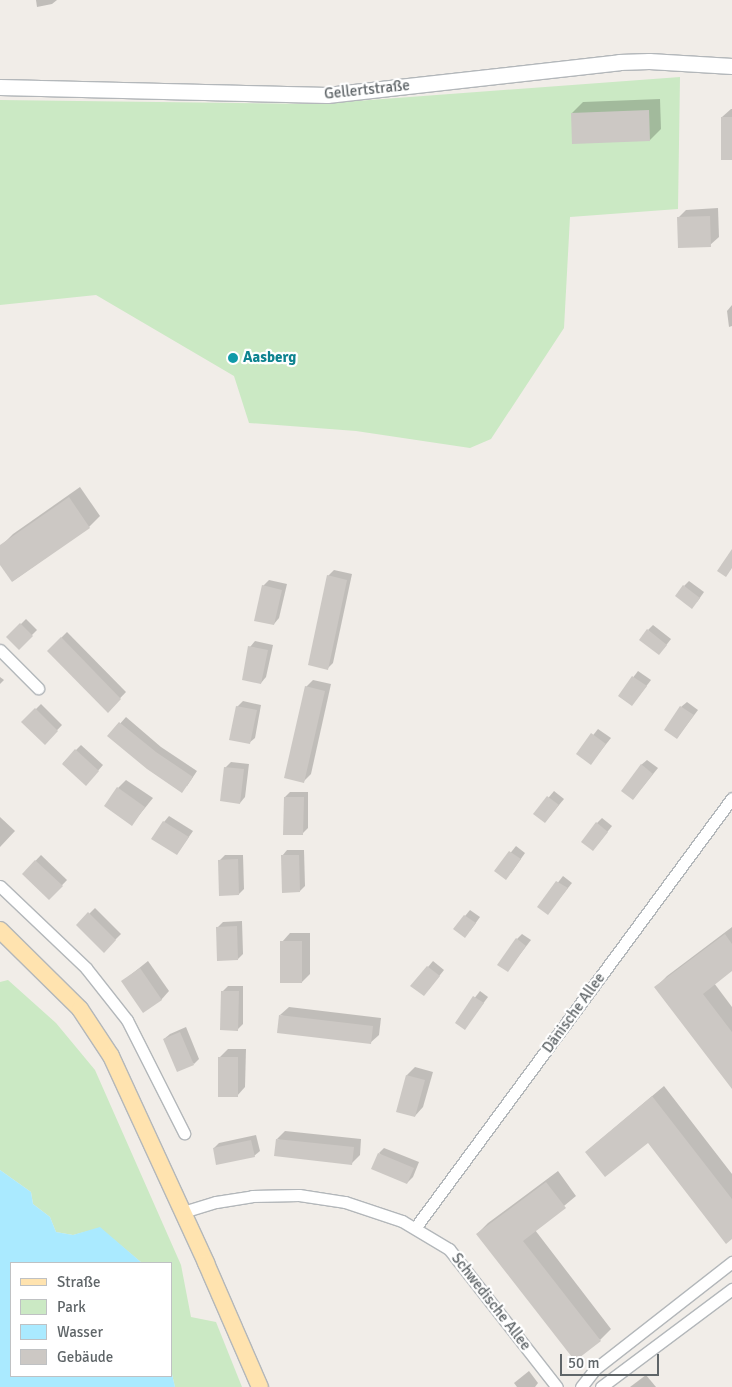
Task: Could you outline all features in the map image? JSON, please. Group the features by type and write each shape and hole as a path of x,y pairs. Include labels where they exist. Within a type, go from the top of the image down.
{"main road":[{"path":"0,930 80,1009 111,1056 183,1212 260,1387"}],"street":[{"name":"Gellertstraße","path":"0,87 327,95 619,62 649,61 732,66"},
{"path":"0,650 38,688"},
{"name":"Dänische Allee","path":"415,1228 732,798"},
{"path":"0,886 86,968 128,1020 184,1133"},
{"name":"Schwedische Allee","path":"183,1212 236,1198 299,1195 345,1202 367,1208 415,1228 449,1248 557,1387"},
{"path":"581,1387 595,1369 732,1262"},
{"path":"601,1387 732,1289"}],"green space":[{"path":"680,77 678,209 570,217 564,328 491,439 470,448 356,431 249,423 234,376 96,295 0,305 0,100 316,104"},
{"path":"8,980 56,1023 95,1070 181,1265 191,1317 216,1322 242,1387 175,1387 172,1374 172,1262 141,1262 100,1228 73,1235 56,1232 50,1217 33,1204 31,1192 0,1170 0,982"}],"water":[{"path":"0,1170 31,1192 33,1204 50,1217 56,1232 73,1235 100,1227 141,1262 10,1262 10,1377 172,1377 172,1374 175,1387 0,1387"}],"building":[{"path":"649,110 650,141 572,144 571,113"},
{"path":"721,117 732,117 732,160 721,160"},
{"path":"710,216 711,247 678,248 677,217"},
{"path":"69,497 90,528 12,582 0,565 0,545"},
{"path":"732,549 732,568 726,577 717,571"},
{"path":"327,575 347,580 328,670 308,665"},
{"path":"262,585 282,590 274,625 254,621"},
{"path":"683,585 700,598 692,609 675,596"},
{"path":"20,623 33,636 19,650 6,637"},
{"path":"647,629 667,645 659,655 639,640"},
{"path":"61,637 121,699 108,713 47,651"},
{"path":"248,646 268,650 261,684 242,680"},
{"path":"632,676 647,686 632,706 618,696"},
{"path":"305,686 325,691 304,783 284,778"},
{"path":"236,706 257,710 250,744 229,740"},
{"path":"680,706 694,715 677,739 664,730"},
{"path":"35,708 58,731 45,745 21,722"},
{"path":"119,722 156,752 193,777 182,793 147,769 107,736"},
{"path":"591,733 606,744 591,765 576,754"},
{"path":"75,749 99,771 86,786 62,764"},
{"path":"641,764 653,774 633,800 621,791"},
{"path":"224,767 244,769 240,804 220,801"},
{"path":"117,787 145,807 132,826 104,806"},
{"path":"547,796 559,805 545,823 533,814"},
{"path":"284,797 304,797 303,835 283,835"},
{"path":"163,821 189,837 177,855 151,839"},
{"path":"596,822 608,832 593,851 581,842"},
{"path":"509,851 521,859 506,880 494,871"},
{"path":"281,855 299,855 300,892 282,893"},
{"path":"238,859 239,895 219,896 218,860"},
{"path":"35,860 63,886 49,900 22,874"},
{"path":"556,881 568,888 548,915 537,907"},
{"path":"88,912 116,940 104,953 76,925"},
{"path":"464,915 476,923 465,938 453,929"},
{"path":"237,926 238,960 217,961 216,927"},
{"path":"725,934 732,944 732,971 703,994 732,1032 732,1089 654,987"},
{"path":"516,938 526,946 508,972 497,965"},
{"path":"280,941 302,941 302,983 280,983"},
{"path":"427,966 440,976 424,996 410,986"},
{"path":"140,968 162,1000 143,1013 121,981"},
{"path":"221,991 239,991 238,1031 220,1030"},
{"path":"473,996 484,1003 465,1030 455,1023"},
{"path":"279,1015 373,1026 371,1044 277,1033"},
{"path":"180,1032 194,1065 177,1072 163,1039"},
{"path":"218,1057 238,1057 238,1097 218,1097"},
{"path":"406,1075 425,1080 415,1117 396,1112"},
{"path":"652,1096 732,1199 732,1239 726,1244 648,1143 605,1177 585,1152"},
{"path":"276,1139 354,1147 352,1165 274,1156"},
{"path":"251,1140 255,1157 216,1165 213,1148"},
{"path":"378,1153 414,1168 407,1184 371,1169"},
{"path":"546,1182 566,1208 523,1241 601,1341 575,1361 476,1234"}],"place":[{"name":"Aasberg","path":"233,358"}]}
